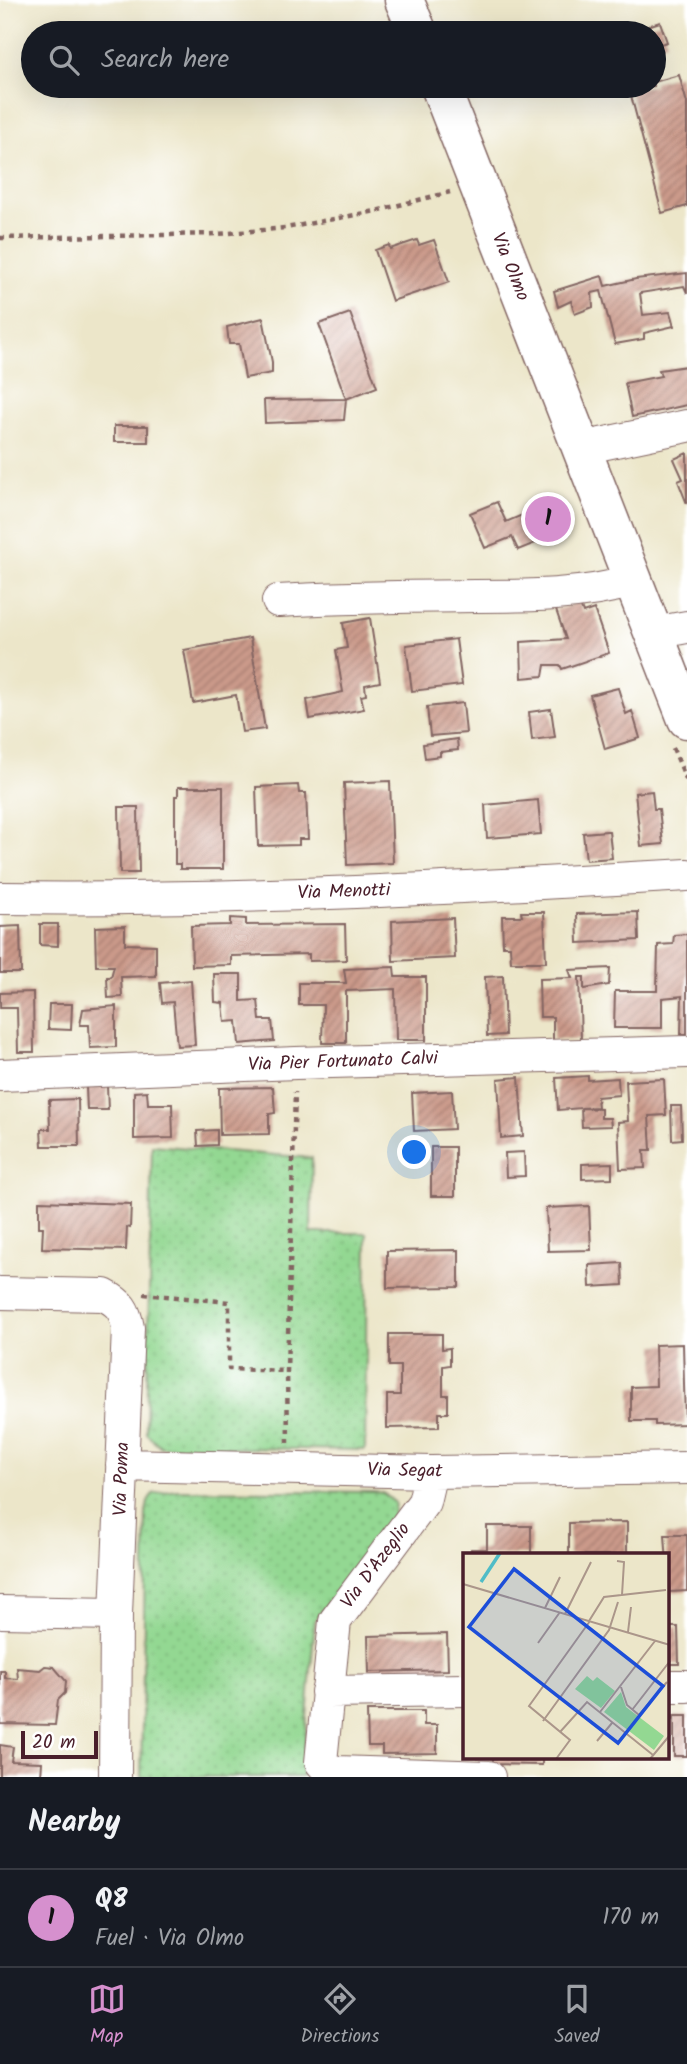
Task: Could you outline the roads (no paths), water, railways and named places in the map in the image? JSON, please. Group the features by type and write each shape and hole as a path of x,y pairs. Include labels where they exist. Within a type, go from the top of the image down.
{"street":[{"path":"404,0 413,21"},
{"name":"Via Olmo","path":"445,98 634,581 670,630 687,719"},
{"path":"582,448 687,426"},
{"path":"278,601 319,598 543,596 612,588 634,581"},
{"name":"Via Menotti","path":"0,898 167,899 475,887 687,875"},
{"name":"Via Pier Fortunato Calvi","path":"0,1075 687,1052"},
{"name":"Via Poma","path":"0,1293 104,1295 117,1302 125,1312 128,1328 116,1614 115,1777"},
{"name":"Via Segat","path":"122,1465 432,1472 687,1468"},
{"name":"Via D'Azeglio","path":"432,1472 424,1502 335,1621 321,1762 326,1768 337,1772 489,1777"},
{"path":"0,1612 116,1614"},
{"path":"327,1692 463,1689"}],"place":[{"name":"Q8","path":"548,519"}]}
